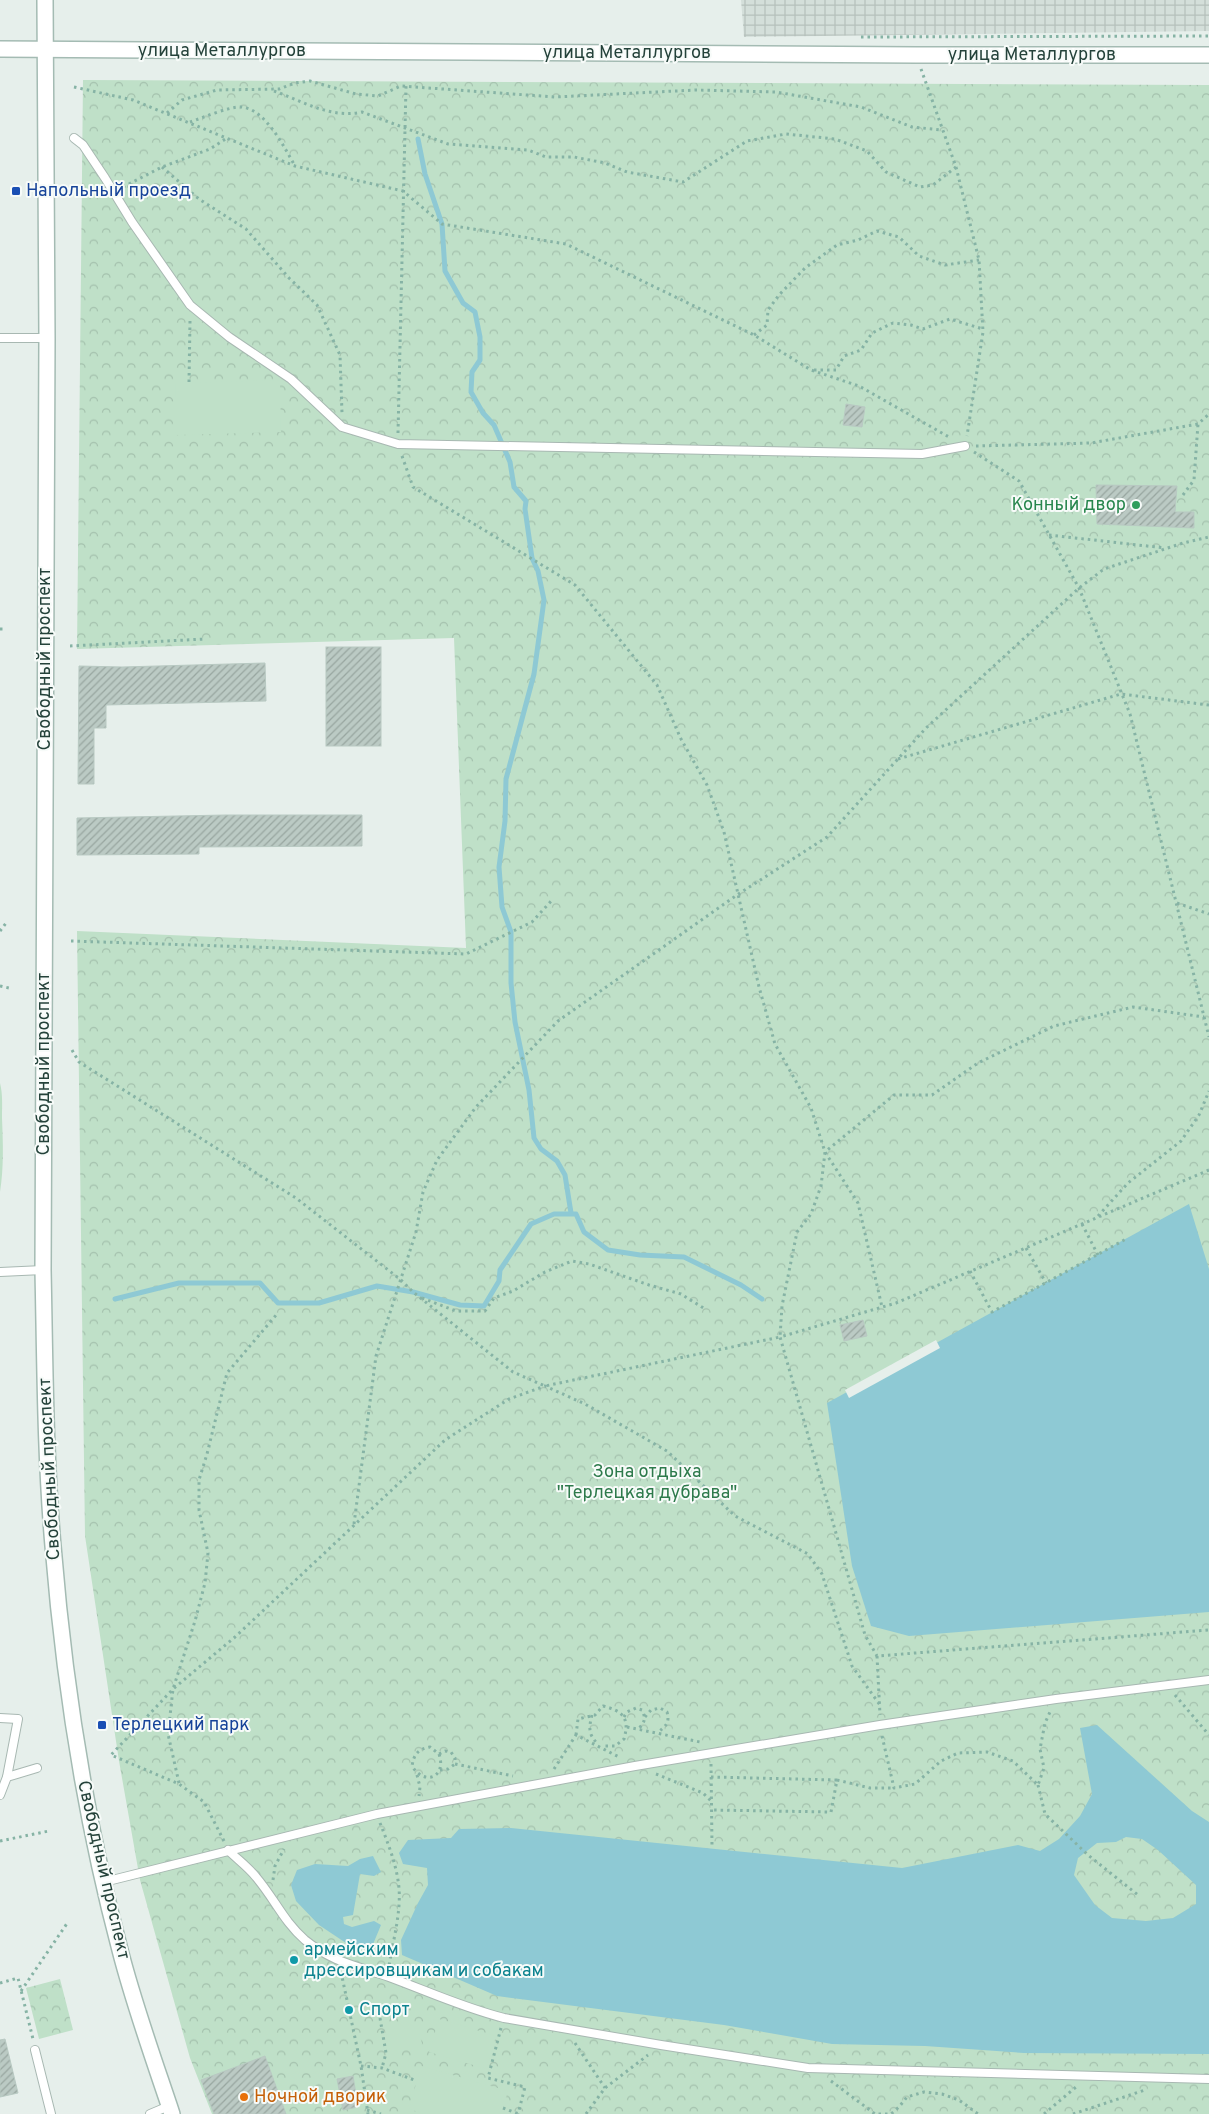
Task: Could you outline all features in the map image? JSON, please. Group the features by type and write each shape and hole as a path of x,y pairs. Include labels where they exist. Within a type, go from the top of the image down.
{"main road":[{"name":"Свободный проспект","path":"45,0 47,338 44,1270 46,1407 54,1554 75,1729 104,1882 120,1951 171,2110"},
{"path":"0,49 45,50"},
{"name":"улица Металлургов","path":"45,50 1209,55"}],"lane":[{"path":"74,138 83,145 132,222 190,305 229,337 291,379 342,426 398,444 922,454 965,446"},
{"path":"0,338 47,338"},
{"path":"0,1272 44,1270"},
{"path":"104,1882 377,1814 635,1766 880,1725 1209,1680"},
{"path":"0,1718 18,1718 7,1777 0,1795"},
{"path":"7,1777 37,1768"},
{"path":"228,1850 256,1877 286,1921 305,1940 339,1962 387,1976 480,2011 504,2018 661,2046 808,2068 1209,2079"},
{"path":"35,2050 51,2114"},
{"path":"150,2114 171,2110"}],"path":[{"path":"916,55 956,167 979,260 983,328 965,446"},
{"path":"167,113 182,100 217,90 279,89 310,81 356,94 378,96 401,86 555,97 696,90 776,92 861,107 912,127 942,130"},
{"path":"406,86 398,444 413,487 575,585 657,685 681,739 707,785 724,832 759,987 775,1044 810,1108 825,1152 858,1203 882,1307"},
{"path":"74,87 133,100 295,166 403,191 442,224 566,244 754,335 811,370 859,386 965,446 1019,482 1079,588 1130,714 1209,1037"},
{"path":"271,89 315,108 347,115 362,112 448,144 528,150 546,157 574,157 605,163 626,172 683,182 747,142 786,134 834,139 868,151 886,172 920,186 933,185 956,167"},
{"path":"190,123 213,114 242,107 254,112 274,130 295,166"},
{"path":"113,191 162,167 210,149 227,138"},
{"path":"162,167 199,199 246,229 288,278 317,304 340,355 342,426"},
{"path":"754,335 767,325 768,310 779,295 805,268 837,245 858,240 877,231 899,237 919,256 945,265 979,260"},
{"path":"189,382 190,305"},
{"path":"811,370 836,370 844,356 861,350 872,333 893,323 911,325 923,329 950,319 983,328"},
{"path":"965,446 1091,443 1198,424 1209,414"},
{"path":"1183,495 1194,480 1198,424"},
{"path":"1048,534 1167,548"},
{"path":"354,1524 376,1356 416,1232 423,1192 436,1160 476,1107 558,1021 737,895 827,837 926,728 1079,588 1104,569 1167,548 1209,537"},
{"path":"70,646 205,639"},
{"path":"898,759 1121,694 1209,705"},
{"path":"71,941 466,954 532,922 552,899"},
{"path":"1176,902 1209,914"},
{"path":"0,931 6,923"},
{"path":"0,986 9,988"},
{"path":"894,1788 880,1725 877,1656 865,1635 780,1337 782,1306 791,1255 797,1232 811,1214 820,1186 825,1152 894,1095 932,1095 978,1063 1054,1026 1133,1007 1204,1018"},
{"path":"72,1050 79,1062 296,1198 514,1372 585,1404 667,1451 735,1516 808,1554 822,1574 852,1666 880,1705"},
{"path":"1098,1217 1128,1183 1181,1141 1199,1115 1209,1091"},
{"path":"228,1850 204,1802 179,1784 111,1755 173,1689 235,1637 445,1440 509,1399 546,1386 780,1337 882,1307 1209,1170"},
{"path":"1082,1224 1098,1254"},
{"path":"970,1271 992,1312 1126,1239"},
{"path":"1026,1248 1046,1283"},
{"path":"420,1298 456,1311 485,1311 494,1298 513,1290 545,1272 572,1262 588,1264 648,1285 681,1294 705,1308"},
{"path":"179,1784 168,1734 173,1689 195,1621 204,1583 208,1553 199,1510 199,1480 227,1373 277,1314"},
{"path":"877,1656 1209,1630"},
{"path":"1167,1686 1209,1734"},
{"path":"1038,1785 1044,1768 1040,1749 1044,1722 1056,1700"},
{"path":"545,1783 576,1735 578,1719 592,1715 603,1706 617,1710 624,1717 628,1727 624,1739 614,1746 600,1746 591,1737 589,1728 592,1715"},
{"path":"624,1717 627,1712 636,1708 642,1710 645,1717 644,1724 638,1729"},
{"path":"645,1717 652,1710 660,1708 667,1712 669,1720 667,1726 657,1733"},
{"path":"628,1727 706,1743"},
{"path":"576,1735 635,1766 702,1793 712,1801"},
{"path":"417,1774 425,1777 436,1775 440,1770 441,1761 439,1754 430,1748 420,1749 414,1756 412,1766 417,1774 420,1787 418,1806"},
{"path":"439,1754 445,1751 451,1752 455,1758 455,1764"},
{"path":"711,1777 837,1780 870,1788 894,1788 915,1784 941,1761 958,1753 987,1752 1013,1761 1038,1785 1045,1814 1088,1855 1138,1894"},
{"path":"711,1753 712,1846"},
{"path":"440,1770 448,1769 455,1764 518,1777"},
{"path":"712,1810 830,1812 837,1780"},
{"path":"377,1814 390,1849 399,1888 396,1929 387,1976"},
{"path":"0,1841 50,1831"},
{"path":"276,1908 272,1887 275,1866 284,1850 299,1832"},
{"path":"21,1992 68,1922"},
{"path":"339,1962 361,2066 368,2112 381,2114"},
{"path":"0,1983 18,1978 35,2050"},
{"path":"380,2018 386,2053 382,2068"},
{"path":"503,2108 519,2114 525,2086 488,2078 504,2018"},
{"path":"565,2028 605,2088"},
{"path":"586,2114 605,2088 661,2046"},
{"path":"361,2066 382,2068 417,2081"},
{"path":"808,2068 838,2086 875,2114 891,2114 899,2108 907,2097 924,2092 942,2094 959,2100 978,2114"},
{"path":"1044,2114 1065,2098 1085,2077"},
{"path":"1073,2114 1151,2088"}],"shaded area":[{"path":"741,0 1209,0 1209,31 744,37"}],"green space":[{"name":"Зона отдыха \"Терлецкая дубрава\"","path":"83,80 1209,85 1209,2114 212,2114 190,2058 140,1880 119,1761 85,1536 77,931 466,948 454,638 77,649"},
{"path":"280,380 281,432 176,435 175,383"},
{"path":"0,1083 2,1092 3,1155 0,1192"},
{"path":"60,1979 73,2030 39,2039 26,1988"},
{"path":"439,2019 496,2036 487,2069 429,2052"},
{"path":"417,2022 422,2044 390,2052 385,2030"},
{"path":"421,2066 508,2091 501,2114 425,2114 409,2109"}],"water":[{"path":"1189,1204 1209,1269 1209,1612 909,1636 871,1626 852,1566 827,1403"},
{"path":"1097,1725 1192,1811 1209,1822 1209,2054 1024,2053 925,2046 832,2044 724,2025 497,1996 402,1955 401,1940 428,1885 427,1868 403,1864 399,1853 408,1840 451,1838 459,1829 511,1828 902,1868 1018,1845 1040,1851 1059,1839 1080,1816 1092,1794 1080,1728","holes":["1126,1837 1142,1839 1158,1850 1196,1885 1196,1904 1173,1918 1146,1921 1112,1918 1095,1905 1074,1875 1078,1858 1097,1843 1116,1842"]},
{"path":"373,1856 381,1872 374,1876 360,1874 353,1915 343,1917 344,1924 352,1927 374,1921 381,1925 371,1949 349,1945 319,1925 296,1901 291,1885 297,1870 315,1864 348,1866 360,1859"}],"pier":[{"path":"936,1340 940,1348 849,1398 845,1390"}],"building":[{"path":"846,404 865,407 862,427 843,425"},
{"name":"Конный двор","path":"1096,485 1177,486 1175,512 1194,512 1194,528 1097,524"},
{"path":"326,647 381,647 381,746 326,746"},
{"path":"265,663 266,701 106,705 106,728 94,728 94,784 78,784 79,666 122,667"},
{"path":"362,815 362,846 199,847 199,854 77,855 77,818"},
{"path":"863,1320 867,1336 844,1341 840,1325"},
{"path":"5,2039 18,2093 0,2097 0,2040"},
{"name":"Ночной дворик","path":"265,2056 286,2114 214,2114 201,2080"},
{"path":"353,2076 358,2107 343,2110 337,2079"}],"waterway":[{"path":"418,139 425,174 442,224 445,271 463,303 475,312 480,337 480,360 472,372 471,392 483,413 494,425 510,462 514,487 526,501 525,509 532,558 538,571 544,600 534,674 506,779 505,821 499,867 502,907 511,932 511,983 515,1022 529,1090 534,1138 541,1149 557,1161 565,1175 571,1213"},
{"path":"115,1299 179,1283 260,1283 278,1303 319,1303 377,1286 413,1292 460,1305 484,1306 499,1281 500,1270 531,1224 554,1214 576,1214 584,1232 608,1250 640,1255 684,1257 741,1285 762,1299"}],"place":[{"name":"Напольный проезд","path":"16,191"},
{"name":"Конный двор","path":"1136,505"},
{"name":"Терлецкий парк","path":"102,1725"},
{"name":"армейским дрессировщикам и собакам","path":"294,1960"},
{"name":"Спорт","path":"349,2010"},
{"name":"Ночной дворик","path":"244,2097"}]}
